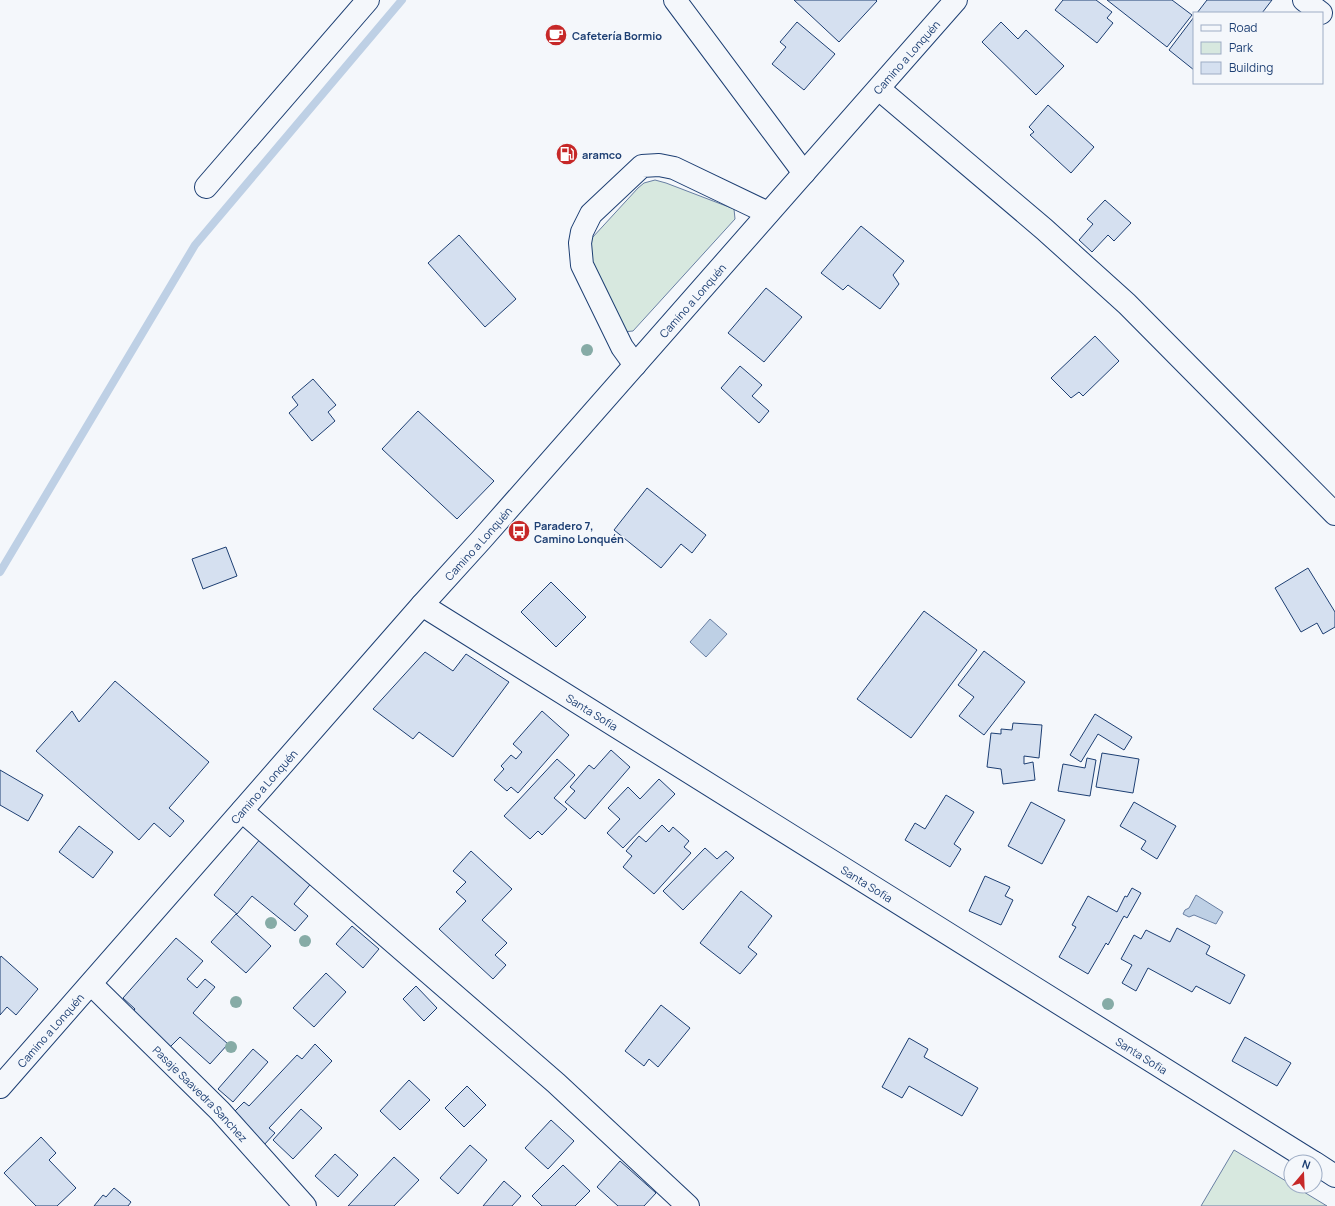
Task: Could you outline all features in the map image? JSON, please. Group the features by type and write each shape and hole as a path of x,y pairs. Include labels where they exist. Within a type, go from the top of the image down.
{"street":[{"path":"206,187 368,0"},
{"path":"675,0 804,173"},
{"name":"Camino a Lonquén","path":"0,1087 422,605 481,540 956,0"},
{"path":"1304,0 1321,12"},
{"path":"1323,14 1335,24"},
{"path":"879,89 1044,229 1127,304 1335,514"},
{"path":"635,364 622,347 582,265 580,243 582,232 591,214 642,166 651,165 674,168 768,213"},
{"name":"Santa Sofia","path":"422,605 1300,1154"},
{"path":"242,811 556,1083 688,1206"},
{"name":"Pasaje Saavedra Sanchez","path":"91,984 220,1111 305,1206"},
{"name":"Santa Sofia","path":"1323,1169 1335,1176"}],"green space":[{"path":"655,180 734,209 735,219 633,331 622,332 585,250 592,238 638,188 644,183"},
{"path":"1234,1150 1283,1179 1283,1194 1307,1194 1327,1206 1201,1206"}],"water":[{"path":"710,619 727,634 706,657 690,642"},
{"path":"1196,895 1223,912 1216,924 1194,915 1189,917 1183,914 1185,910 1189,908"}],"building":[{"path":"794,0 876,0 877,1 839,42"},
{"path":"1063,0 1096,0 1112,12 1107,18 1113,23 1097,43 1055,10"},
{"path":"1107,0 1172,0 1192,15 1167,47"},
{"path":"1207,0 1272,0 1263,12 1198,12"},
{"path":"1193,18 1193,69 1169,50"},
{"path":"797,22 835,54 804,90 772,64 786,47 780,42"},
{"path":"1001,22 1018,39 1026,30 1064,66 1036,95 982,42"},
{"path":"1048,105 1094,147 1071,173 1030,135 1034,132 1029,127"},
{"path":"1105,200 1131,223 1114,241 1108,235 1092,252 1079,240 1093,224 1087,219"},
{"path":"861,226 904,261 893,275 899,284 880,309 848,285 843,290 821,273"},
{"path":"459,235 516,299 485,327 428,263"},
{"path":"766,288 802,317 764,362 728,333"},
{"path":"1095,336 1119,361 1083,396 1079,392 1071,398 1051,378"},
{"path":"740,366 762,385 752,396 769,411 759,423 721,388"},
{"path":"313,379 336,405 328,412 335,421 312,441 289,413 298,405 292,397"},
{"path":"418,411 494,481 457,519 382,449"},
{"path":"647,488 706,535 692,553 681,544 661,568 614,530"},
{"path":"226,547 237,576 203,589 192,559"},
{"path":"1308,568 1335,612 1335,627 1323,634 1317,623 1301,632 1275,588"},
{"path":"551,582 586,617 556,647 521,612"},
{"path":"924,611 977,650 911,738 857,699"},
{"path":"984,651 1025,682 984,735 959,716 974,697 958,685"},
{"path":"425,652 453,671 466,654 509,682 453,757 419,732 413,739 373,709"},
{"path":"115,681 209,762 169,808 184,821 170,837 154,823 139,840 36,751 72,711 79,722"},
{"path":"542,711 569,735 518,793 511,787 507,791 494,780 504,769 501,766 511,755 516,759 522,752 513,744"},
{"path":"1095,714 1132,737 1124,750 1098,734 1081,762 1070,755"},
{"path":"1013,723 1042,725 1039,758 1024,756 1024,764 1033,762 1035,780 1003,784 1001,769 987,767 991,733 1001,734 1001,729 1012,730"},
{"path":"611,750 630,767 585,819 565,802 575,791 570,787 589,765 594,769"},
{"path":"1102,753 1139,759 1133,793 1096,787"},
{"path":"1087,758 1096,760 1090,796 1058,791 1063,764 1085,768"},
{"path":"557,759 575,775 554,798 567,809 542,835 538,831 530,839 504,816"},
{"path":"0,770 43,795 28,821 0,805"},
{"path":"659,779 675,794 623,848 607,833 620,819 608,808 628,787 640,799"},
{"path":"946,795 974,812 954,844 961,849 950,867 905,840 915,823 925,829"},
{"path":"1031,802 1065,820 1042,864 1008,846"},
{"path":"1134,802 1176,826 1157,859 1141,849 1146,841 1120,826"},
{"path":"662,825 669,832 673,827 689,841 684,847 691,853 654,894 623,867 632,856 626,851 639,836 646,842"},
{"path":"79,826 113,852 93,878 59,852"},
{"path":"261,838 313,881 294,904 308,916 295,931 252,896 237,914 214,895"},
{"path":"705,848 717,859 726,851 734,858 683,910 663,891"},
{"path":"471,851 512,889 482,920 507,943 495,955 506,965 493,979 439,929 466,901 456,892 466,882 453,871"},
{"path":"985,876 1010,887 1005,896 1013,900 1001,925 969,911"},
{"path":"1132,888 1141,893 1127,918 1124,916 1108,945 1106,943 1088,974 1059,957 1076,927 1072,925 1088,896 1117,912 1125,896 1127,897"},
{"path":"741,891 772,916 748,947 757,954 740,974 700,943"},
{"path":"236,914 271,946 246,973 211,942"},
{"path":"352,926 379,949 363,968 336,944"},
{"path":"1177,928 1210,946 1206,954 1245,975 1230,1004 1196,986 1192,992 1148,968 1136,991 1122,983 1132,965 1121,959 1134,935 1141,939 1146,930 1170,942"},
{"path":"176,938 203,961 187,979 197,988 205,979 215,987 193,1013 228,1044 210,1064 180,1037 168,1049 130,1015 135,1009 123,998"},
{"path":"1,956 38,989 16,1015 7,1007 0,1015"},
{"path":"326,973 346,992 314,1027 293,1008"},
{"path":"416,986 437,1008 424,1021 403,999"},
{"path":"661,1005 690,1028 658,1067 649,1059 644,1066 625,1051"},
{"path":"1245,1037 1291,1063 1277,1086 1232,1061"},
{"path":"909,1038 928,1049 924,1057 978,1088 962,1116 909,1086 902,1098 882,1087"},
{"path":"315,1044 332,1061 269,1128 275,1133 263,1146 230,1116 244,1102 249,1106 297,1055 302,1059"},
{"path":"253,1049 268,1062 233,1102 218,1089"},
{"path":"409,1080 430,1100 400,1130 380,1111"},
{"path":"467,1086 486,1105 464,1127 445,1108"},
{"path":"301,1109 322,1128 293,1159 273,1140"},
{"path":"551,1120 574,1141 548,1169 525,1148"},
{"path":"41,1137 56,1153 49,1160 76,1188 57,1206 36,1206 4,1173"},
{"path":"470,1145 487,1160 458,1194 440,1178"},
{"path":"335,1154 358,1175 338,1197 315,1176"},
{"path":"394,1157 419,1180 394,1206 348,1206"},
{"path":"620,1161 656,1193 644,1206 618,1206 597,1187"},
{"path":"563,1165 590,1191 575,1206 542,1206 532,1196"},
{"path":"504,1181 521,1196 512,1206 483,1206"},
{"path":"114,1188 131,1202 128,1206 94,1206 103,1195 106,1197"}],"waterway":[{"path":"0,572 195,245 402,0"}],"place":[{"name":"Cafetería Bormio","path":"556,35"},
{"name":"aramco","path":"567,154"},
{"name":"Paradero 7, Camino Lonquén","path":"519,531"}]}
